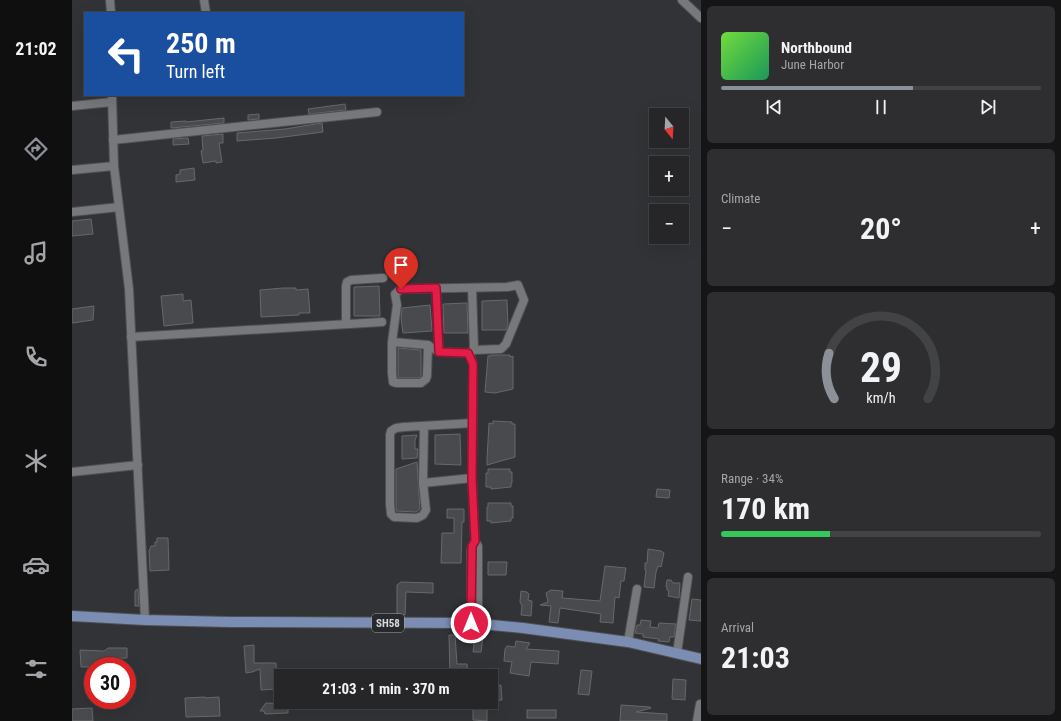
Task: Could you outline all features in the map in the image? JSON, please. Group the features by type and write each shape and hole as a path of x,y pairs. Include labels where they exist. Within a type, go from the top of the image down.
{"main road":[{"name":"SH58","path":"72,616 145,620 336,623 475,623 628,642 701,659"}],"street":[{"path":"110,0 111,12"},
{"path":"204,0 206,12"},
{"path":"682,0 701,18"},
{"path":"72,106 112,99 114,166 129,289 145,620"},
{"path":"113,140 377,112"},
{"path":"72,170 114,166"},
{"path":"72,212 120,207"},
{"path":"346,324 347,282 351,280 383,278"},
{"path":"392,342 428,345 439,352 501,349 504,346 524,300 518,285 507,287 401,289 395,294 397,305 392,342 392,379 396,383 421,383 424,381 426,376 428,345"},
{"path":"436,288 439,352"},
{"path":"472,288 472,478 475,541 478,546 475,623"},
{"path":"131,337 382,322"},
{"path":"424,426 423,482 426,510 423,515 417,518 394,517 391,514 390,504 391,431 396,428 424,426 472,423"},
{"path":"72,472 138,465"},
{"path":"423,482 472,478"},
{"path":"677,653 688,577"},
{"path":"628,642 637,589"},
{"path":"697,721 700,704"}],"building":[{"path":"345,104 346,110 309,114 308,109"},
{"path":"259,114 259,119 248,120 248,115"},
{"path":"224,118 224,123 171,128 171,122"},
{"path":"322,123 323,132 237,141 237,133 285,129"},
{"path":"223,134 223,143 219,143 222,162 216,163 216,161 203,163 201,151 203,150 202,136"},
{"path":"188,138 189,144 173,145 173,139"},
{"path":"194,168 195,180 176,182 176,175 180,174 180,170"},
{"path":"91,219 93,234 72,236 72,221"},
{"path":"379,286 380,316 354,316 354,287"},
{"path":"296,288 296,290 308,289 310,313 261,317 260,290"},
{"path":"183,294 183,301 191,300 193,323 164,326 161,296"},
{"path":"507,300 508,325 506,330 482,330 482,301"},
{"path":"467,303 468,333 444,333 443,304"},
{"path":"430,305 432,331 403,333 401,319 402,308"},
{"path":"94,306 93,320 72,323 72,309"},
{"path":"398,348 421,350 421,376 419,378 398,378"},
{"path":"488,356 513,356 513,389 495,393 485,392"},
{"path":"493,421 512,422 512,424 515,424 515,457 487,465 489,423 493,424"},
{"path":"460,434 461,465 435,464 435,435"},
{"path":"417,435 415,440 415,449 418,449 417,458 402,459 402,436"},
{"path":"417,462 420,509 416,512 396,511 396,469"},
{"path":"488,469 510,469 510,472 512,472 511,487 491,489 491,487 486,487 486,473 488,473"},
{"path":"657,489 670,490 669,498 656,497"},
{"path":"488,503 511,503 511,506 513,506 513,518 511,518 511,521 491,523 491,521 487,521"},
{"path":"447,509 464,509 464,522 462,522 461,563 441,563 442,533 454,533 454,518 447,518"},
{"path":"157,538 168,538 169,570 150,571 149,551 151,546 155,546"},
{"path":"648,549 661,551 664,553 661,567 658,566 656,572 654,588 644,587 646,570 645,563 647,563"},
{"path":"488,562 507,562 506,575 488,575"},
{"path":"605,566 626,568 624,581 621,581 619,598 615,597 613,623 600,622 601,614 560,608 558,623 549,622 551,606 540,605 548,602 546,593 551,590 563,591 562,598 600,601"},
{"path":"667,580 671,580 673,583 680,583 679,598 668,596 669,591 666,587"},
{"path":"401,582 433,583 433,593 406,592 405,615 397,615 397,585"},
{"path":"138,589 139,606 135,606 135,591"},
{"path":"521,591 527,592 529,594 528,600 532,601 531,616 521,615"},
{"path":"692,599 701,600 701,621 689,620"},
{"path":"641,620 651,621 650,627 658,628 659,623 676,624 674,637 670,637 669,642 658,641 659,639 643,637 643,634 635,633 637,625 640,625"},
{"path":"449,635 455,635 457,664 467,664 467,669 450,669"},
{"path":"475,636 483,637 481,652 473,652"},
{"path":"516,641 530,643 526,649 559,651 558,664 531,662 529,676 510,673 512,662 504,661 505,649 507,646 515,647"},
{"path":"254,645 254,663 276,663 276,669 274,669 274,689 261,690 260,669 246,673 244,646"},
{"path":"108,648 127,648 127,657 84,657 84,667 81,667 80,650 104,651"},
{"path":"581,670 592,671 589,695 578,694"},
{"path":"673,679 686,680 685,700 672,699"},
{"path":"498,685 501,685 502,700 498,700"},
{"path":"219,697 220,716 186,717 185,698"},
{"path":"266,703 274,703 274,709 288,709 288,713 265,714 264,711 260,711"},
{"path":"621,705 650,707 651,708 636,712 667,714 667,721 620,721"},
{"path":"72,709 92,709 93,721 72,721"},
{"path":"473,709 487,709 487,721 473,720"},
{"path":"527,710 556,710 556,718 527,718"}],"route":[{"path":"401,289 436,288 439,352 468,353 473,364 472,478 475,541 472,546 471,623"}]}
